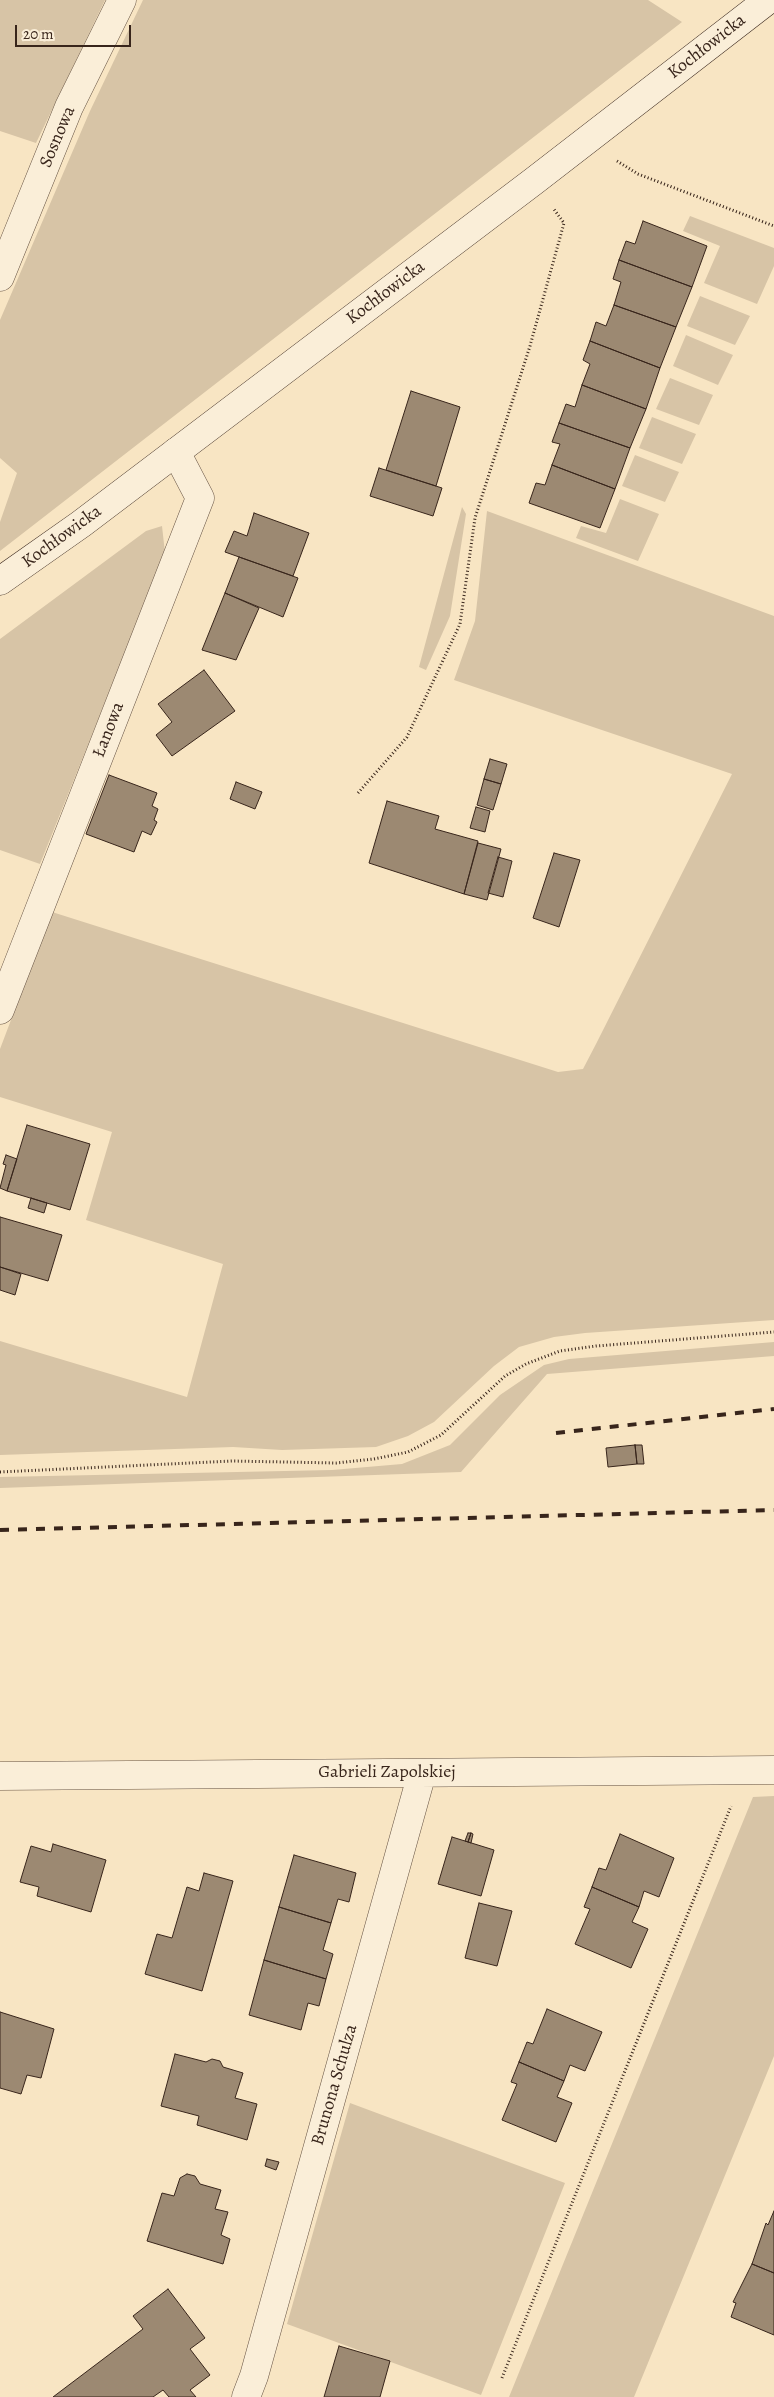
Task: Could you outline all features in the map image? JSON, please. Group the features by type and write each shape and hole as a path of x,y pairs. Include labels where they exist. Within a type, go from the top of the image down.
{"street":[{"name":"Sosnowa","path":"0,278 69,107 122,0"},
{"name":"Kochłowicka","path":"0,581 81,524 534,181 768,0"},
{"name":"Łanowa","path":"0,1010 200,498 176,452"},
{"name":"Gabrieli Zapolskiej","path":"0,1776 774,1770"},
{"name":"Brunona Schulza","path":"246,2397 254,2376 422,1773"}],"path":[{"path":"585,141 638,174 774,226"},
{"path":"358,793 407,738 460,624 475,518 530,346 564,223 534,181"},
{"path":"0,1472 232,1462 336,1463 374,1459 408,1452 441,1435 505,1376 526,1364 560,1351 596,1346 774,1332"},
{"path":"502,2378 745,1770"}],"shaded area":[{"path":"0,0 105,0 36,143 0,131"},
{"path":"143,0 648,0 682,22 0,551 0,522 17,473 0,458 0,320 90,111"},
{"path":"690,216 774,248 774,266 757,304 704,283 720,246 683,231"},
{"path":"700,296 750,316 735,345 687,326"},
{"path":"686,335 733,355 718,385 673,366"},
{"path":"670,378 713,395 699,425 656,409"},
{"path":"652,417 696,434 682,464 639,448"},
{"path":"635,455 679,472 665,502 622,486"},
{"path":"620,499 659,514 638,561 576,538 581,526 606,533"},
{"path":"462,507 466,514 450,616 426,670 419,667"},
{"path":"487,511 774,616 774,1320 585,1333 554,1337 519,1347 494,1366 434,1422 408,1436 376,1447 282,1450 233,1447 0,1455 0,1341 187,1397 223,1264 86,1220 112,1132 0,1097 0,1049 52,912 558,1072 583,1069 596,1044 732,774 454,680 475,621"},
{"path":"162,526 165,553 40,864 0,850 0,639 146,531"},
{"path":"774,1342 774,1356 547,1374 461,1472 0,1488 0,1477 332,1470 402,1464 450,1445 500,1395 544,1365 569,1359"},
{"path":"774,1796 774,2056 634,2397 509,2397 753,1797"},
{"path":"350,2103 565,2183 481,2395 287,2324"}],"building":[{"path":"643,221 707,246 692,287 619,260 626,241 635,244"},
{"path":"619,260 692,287 676,327 614,305 621,282 613,279"},
{"path":"614,305 676,327 660,368 590,341 596,322 606,326"},
{"path":"590,341 660,368 646,409 582,385 590,364 583,360"},
{"path":"582,385 646,409 630,448 559,423 566,404 575,407"},
{"path":"411,391 460,407 436,486 386,470"},
{"path":"559,423 630,448 615,489 552,465 560,444 552,442"},
{"path":"552,465 615,489 600,528 529,503 536,483 545,485"},
{"path":"379,468 442,488 433,516 370,496"},
{"path":"254,513 309,533 293,576 225,552 234,531 247,536"},
{"path":"239,557 298,578 283,617 225,593"},
{"path":"225,593 259,608 236,660 202,650"},
{"path":"204,670 235,711 172,756 156,735 172,722 158,704"},
{"path":"490,759 507,764 501,784 484,779"},
{"path":"109,775 157,793 152,806 158,809 154,820 157,822 151,835 142,831 134,852 86,834"},
{"path":"484,779 501,784 493,810 477,805"},
{"path":"236,782 262,792 255,809 230,799"},
{"path":"387,801 439,816 435,829 478,841 464,894 369,863"},
{"path":"476,807 490,811 485,832 470,828"},
{"path":"478,843 501,849 487,900 464,894"},
{"path":"554,853 580,860 559,927 533,918"},
{"path":"498,857 512,861 503,897 488,893"},
{"path":"27,1125 90,1144 70,1210 7,1191"},
{"path":"6,1155 17,1159 7,1191 0,1188 6,1165 3,1164"},
{"path":"31,1198 47,1203 44,1213 28,1208"},
{"path":"0,1217 62,1235 48,1281 0,1267"},
{"path":"0,1267 21,1274 15,1295 0,1290"},
{"path":"635,1445 637,1464 608,1467 606,1448"},
{"path":"635,1445 642,1445 644,1464 637,1464"},
{"path":"468,1833 471,1833 468,1842 465,1841"},
{"path":"471,1833 473,1834 471,1843 468,1842"},
{"path":"620,1834 674,1858 659,1897 644,1891 639,1907 592,1887 599,1868 606,1870"},
{"path":"452,1837 494,1850 481,1896 438,1884"},
{"path":"53,1844 106,1860 91,1912 37,1896 39,1887 20,1882 31,1846 51,1852"},
{"path":"294,1855 356,1873 349,1902 338,1899 331,1923 279,1907"},
{"path":"204,1873 233,1881 202,1991 145,1974 157,1934 172,1938 187,1887 199,1891"},
{"path":"592,1887 639,1907 632,1922 648,1929 631,1968 575,1944 590,1909 584,1907"},
{"path":"479,1903 512,1911 497,1966 465,1958"},
{"path":"279,1907 331,1923 323,1950 333,1954 326,1979 264,1960"},
{"path":"264,1960 326,1979 319,2006 308,2003 301,2030 249,2015"},
{"path":"547,2009 602,2032 585,2071 570,2065 564,2081 519,2062 527,2042 533,2044"},
{"path":"0,2012 54,2029 41,2078 27,2075 21,2094 0,2088"},
{"path":"175,2054 206,2062 212,2059 220,2061 223,2067 243,2073 235,2098 257,2104 247,2140 197,2125 199,2116 161,2106"},
{"path":"519,2062 564,2081 557,2097 572,2103 556,2142 502,2120 517,2084 511,2082"},
{"path":"267,2159 279,2162 276,2170 265,2166"},
{"path":"187,2174 195,2176 200,2184 221,2190 215,2209 228,2212 221,2235 230,2239 223,2264 147,2241 162,2193 174,2196 180,2178"},
{"path":"774,2211 774,2273 752,2264 766,2223 768,2225"},
{"path":"752,2264 774,2273 774,2335 731,2317 736,2303 733,2302"},
{"path":"168,2289 205,2338 190,2349 210,2375 190,2390 196,2397 169,2397 163,2390 153,2397 53,2397 143,2329 133,2316"},
{"path":"339,2346 390,2361 380,2397 324,2397"}],"railway":[{"path":"556,1433 774,1409"},
{"path":"0,1530 774,1510"}]}
